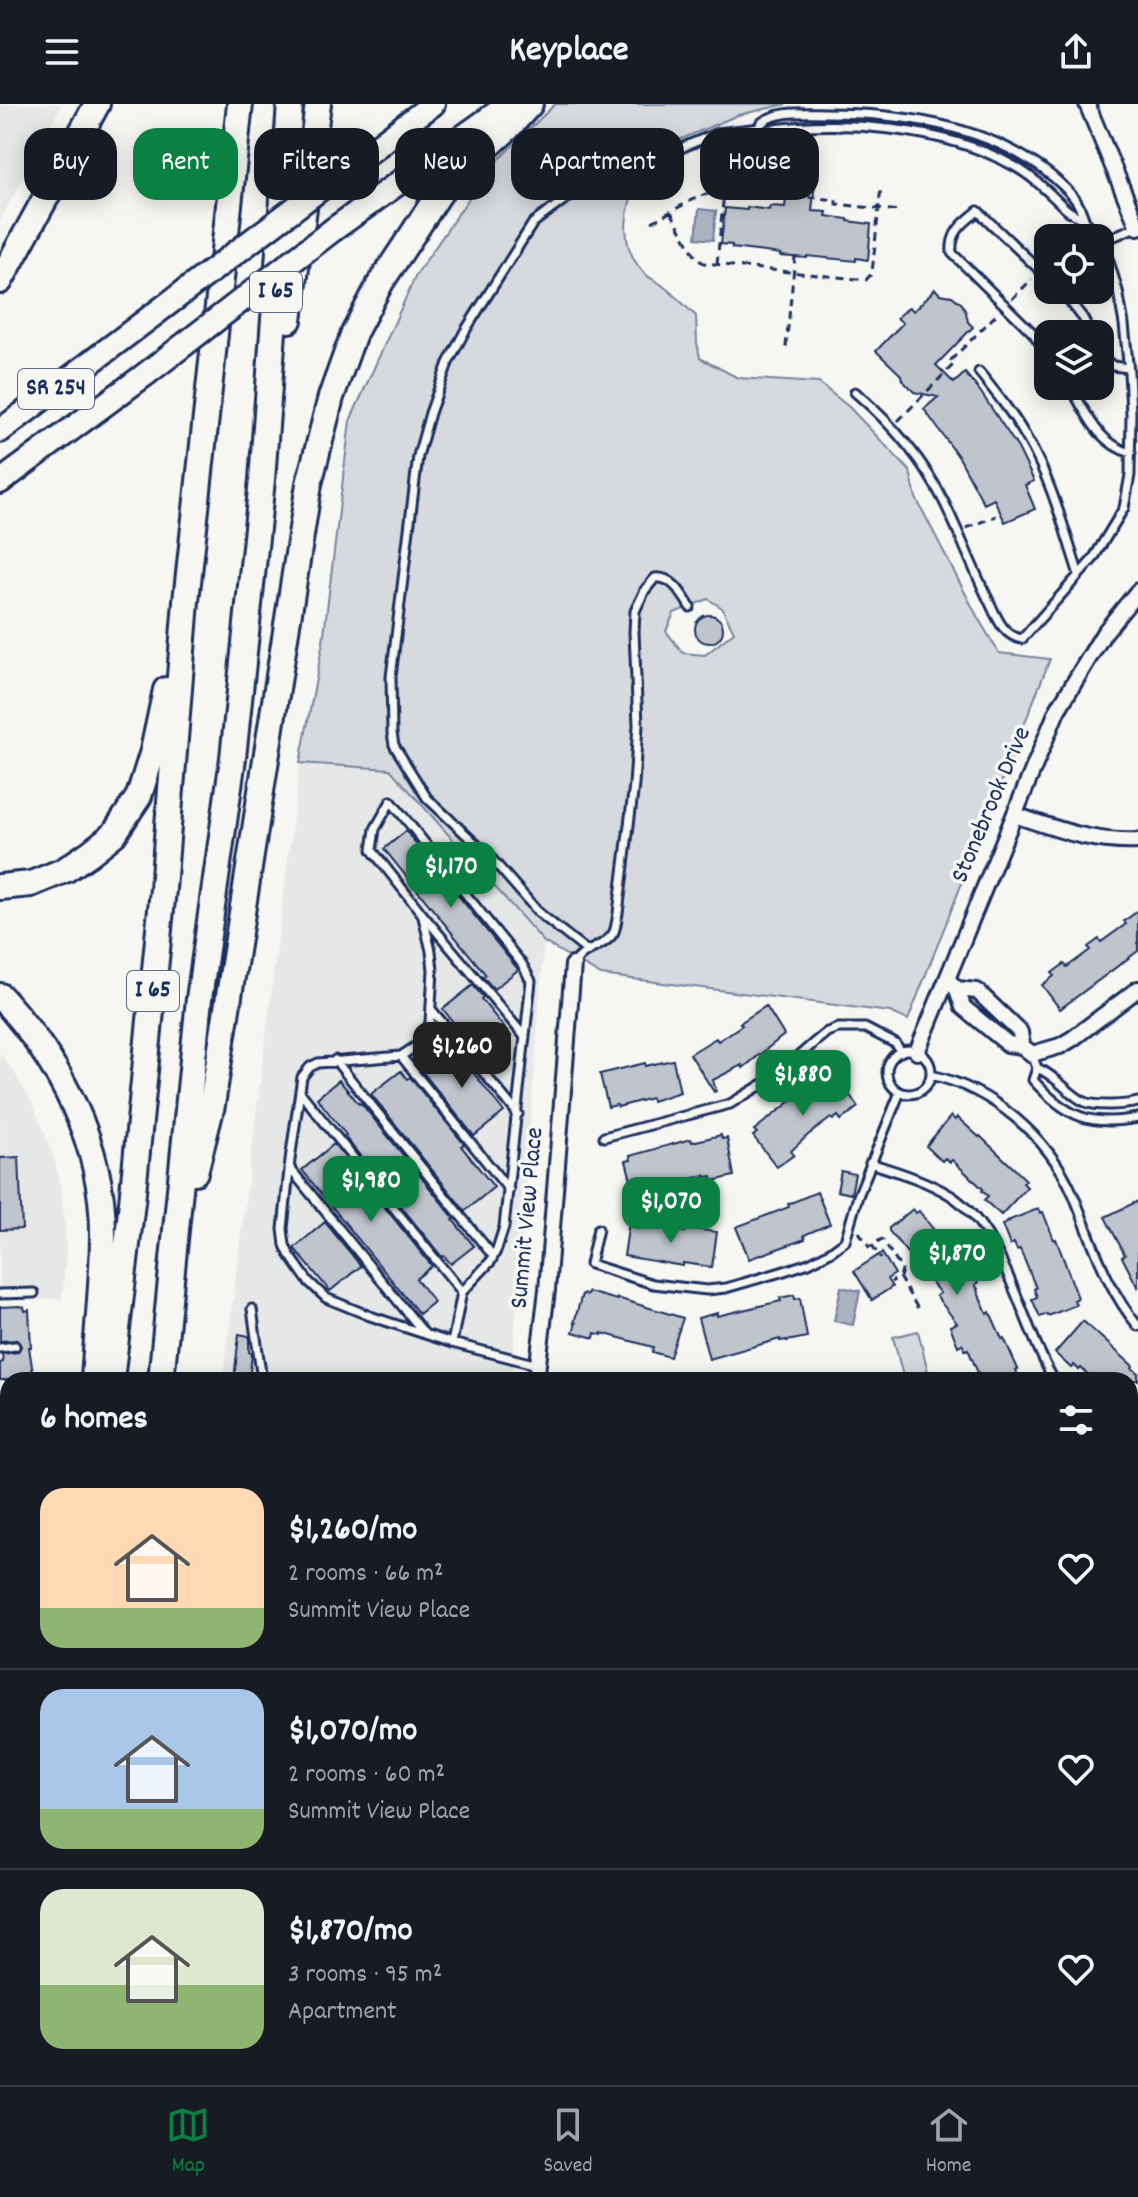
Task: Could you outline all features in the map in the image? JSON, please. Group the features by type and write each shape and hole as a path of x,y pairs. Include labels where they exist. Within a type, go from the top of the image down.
{"highway":[{"path":"0,281 97,104"},
{"name":"I 65","path":"112,1372 163,889 186,601 240,104"},
{"name":"I 65","path":"162,1372 199,999 233,758 262,480 290,104"},
{"path":"262,480 289,318 318,104"},
{"path":"176,1244 212,1105 309,484 331,397 354,333 381,282 445,185 530,104"},
{"path":"0,887 31,884 65,870 114,834 139,796 153,751 186,601"},
{"path":"0,996 26,1024 56,1069 80,1117 98,1179 103,1231 94,1372"}],"main road":[{"name":"SR 254","path":"0,431 433,104"},
{"name":"SR 254","path":"0,482 334,229 509,104"}],"street":[{"path":"1087,104 1138,226"},
{"name":"Stonebrook Drive","path":"917,1052 952,984 1057,711 1104,633 1138,591"},
{"path":"1015,815 1080,837 1138,841"},
{"name":"Summit View Place","path":"537,1372 550,1256 573,965"},
{"path":"952,984 977,991 1020,1032 1031,1056 1072,1039 1138,989"}],"lane":[{"path":"760,128 760,124 774,116 836,113 882,115 964,131 1004,146 1036,164 1077,202 1085,221"},
{"path":"775,128 845,126 888,130 956,143 1015,167 1088,224"},
{"path":"587,951 539,913 491,858 427,798 394,745 391,677 418,456 448,363 533,223 564,200 700,140"},
{"path":"1034,264 978,211 958,228 952,240 952,253 1034,334"},
{"path":"1114,236 1138,226"},
{"path":"855,392 892,426 917,457 944,501 1000,625 1012,638 1022,639 1093,559 1124,508 1131,453 1128,368 1120,302 1114,280"},
{"path":"1072,304 1084,320"},
{"path":"1114,366 1128,368"},
{"path":"979,372 1016,419 1028,440 1058,512 1079,575"},
{"path":"1079,400 1103,438 1115,448 1131,453"},
{"path":"573,965 579,956 607,940 614,931 618,913 638,725 635,611 645,590 655,578 661,577 684,595 690,607"},
{"path":"452,1343 462,1292 493,1256 504,1227 518,1114 531,981 522,964 391,801 375,829 372,850 525,1037"},
{"path":"423,915 433,970 429,1029 414,1049 401,1056 335,1060 318,1063 305,1071 289,1167 284,1237 289,1254 308,1281 319,1293 333,1301 534,1372"},
{"path":"431,1009 518,1114"},
{"path":"604,1137 730,1104 757,1090 827,1032 838,1028 865,1028 896,1044 901,1052"},
{"path":"901,1052 917,1052 928,1061 931,1075 919,1092 900,1092 892,1086 887,1072 891,1059 901,1052"},
{"path":"401,1056 509,1190"},
{"path":"1031,1056 1085,1102 1110,1105 1138,1102"},
{"path":"1031,1056 1033,1080 1047,1096 1077,1117 1113,1123 1138,1118"},
{"path":"335,1060 493,1256"},
{"path":"931,1075 992,1100 1023,1123 1051,1154 1071,1191 1114,1292 1138,1326"},
{"path":"300,1092 462,1292"},
{"path":"598,1229 590,1264 653,1284 707,1290 754,1280 819,1258 845,1241 870,1163 900,1092"},
{"path":"870,1163 918,1178 953,1197 981,1225 998,1254 1050,1372"},
{"path":"289,1167 426,1334"},
{"path":"0,1294 34,1293"},
{"path":"252,1309 261,1372"},
{"path":"0,1348 15,1346"}],"path":[{"path":"671,212 697,259 704,263 866,280 872,273 881,187"},
{"path":"652,222 700,196"},
{"path":"819,198 836,200 836,204 900,211"},
{"path":"717,264 723,200"},
{"path":"786,347 795,257"},
{"path":"892,426 954,364 951,360 1034,278"},
{"path":"957,531 996,516"},
{"path":"852,1221 869,1247 882,1239 902,1270 899,1277 891,1282"},
{"path":"872,1245 881,1259"},
{"path":"899,1277 920,1312"}],"shaded area":[{"path":"0,104 62,104 49,128 24,128 24,176 0,221"},
{"path":"555,104 787,104 738,115 700,128 700,131 684,138 684,128 531,128"},
{"path":"511,147 511,200 631,200 626,228 633,258 645,274 667,289 696,316 700,358 738,378 819,383 849,407 910,471 916,498 999,653 1050,659 908,1020 890,1012 601,975 544,942 390,769 300,763 323,642 350,421 416,275 468,200 495,200 495,163","holes":["708,599 722,608 734,632 705,655 683,653 666,631 674,613"]},
{"path":"699,209 716,211 713,240 696,238"},
{"path":"300,763 390,769 544,942 512,1372 224,1372"},
{"path":"0,1053 34,1107 59,1177 66,1250 62,1299 0,1299"},
{"path":"841,1287 860,1291 853,1325 834,1321"},
{"path":"918,1331 928,1372 902,1372 893,1337"}],"building":[{"path":"786,200 813,200 812,211 871,224 868,260 780,256 721,244 725,208 769,210 770,206 785,207"},
{"path":"935,289 962,304 973,327 936,365 954,383 965,373 1018,448 1034,481 1025,485 1035,509 1005,522 994,499 984,504 960,459 924,409 938,397 914,392 876,351 903,323 897,318 909,307 914,311"},
{"path":"709,615 719,619 723,629 719,639 709,643 699,639 695,629 699,619"},
{"path":"406,831 517,968 494,989 384,849"},
{"path":"1138,911 1138,951 1060,1009 1042,985 1054,976 1052,973 1064,964 1067,967 1090,950 1088,947 1099,939 1101,942 1126,924 1124,921"},
{"path":"473,985 511,1036 482,1060 443,1009"},
{"path":"766,1006 784,1035 743,1068 742,1065 713,1080 714,1092 690,1054 716,1038 718,1041"},
{"path":"451,1044 504,1112 474,1136 420,1069"},
{"path":"673,1060 680,1092 652,1101 651,1098 608,1107 600,1074"},
{"path":"401,1071 407,1079 410,1077 464,1144 461,1146 494,1187 465,1211 371,1094"},
{"path":"830,1075 832,1078 836,1075 858,1107 841,1120 838,1116 833,1120 831,1118 808,1135 791,1151 794,1155 777,1167 753,1136 757,1133 754,1130"},
{"path":"339,1080 361,1103 474,1246 451,1264 442,1257 344,1136 317,1098"},
{"path":"951,1116 955,1120 957,1117 980,1136 1026,1180 1023,1183 1027,1187 1001,1215 984,1200 988,1196 983,1189 952,1160 950,1162 945,1158 942,1161 926,1146"},
{"path":"721,1135 722,1139 727,1138 734,1176 713,1181 712,1176 705,1175 655,1189 656,1194 636,1199 626,1161 631,1160 630,1156 691,1139 692,1142"},
{"path":"334,1144 432,1266 416,1279 434,1302 419,1314 302,1170"},
{"path":"19,1157 22,1229 0,1230 0,1158"},
{"path":"841,1171 855,1174 851,1194 837,1191"},
{"path":"817,1192 830,1224 804,1235 805,1239 749,1259 736,1227 789,1207 788,1204"},
{"path":"1138,1201 1138,1288 1105,1217"},
{"path":"913,1209 916,1213 919,1211 939,1233 978,1283 975,1285 987,1314 990,1312 1004,1338 1017,1372 978,1372 968,1349 965,1350 962,1344 958,1346 950,1326 957,1323 936,1296 940,1293 889,1228"},
{"path":"1038,1209 1040,1213 1043,1212 1056,1239 1078,1298 1074,1300 1076,1305 1040,1317 1032,1299 1037,1297 1036,1288 1020,1249 1017,1250 1014,1243 1010,1245 1002,1225"},
{"path":"325,1222 361,1266 330,1291 294,1248"},
{"path":"629,1222 685,1232 685,1228 717,1232 712,1267 683,1263 683,1266 624,1256"},
{"path":"882,1253 895,1274 887,1279 892,1287 872,1300 854,1271"},
{"path":"588,1292 683,1318 670,1357 652,1352 653,1347 602,1333 595,1333 594,1338 573,1332 582,1294 587,1295"},
{"path":"794,1295 795,1299 800,1298 807,1337 787,1341 780,1339 709,1359 698,1318 781,1301 780,1298"},
{"path":"20,1306 25,1311 29,1310 33,1372 0,1372 2,1354 18,1352 21,1346 17,1340 0,1341 0,1307"},
{"path":"1083,1321 1137,1372 1085,1372 1074,1365 1071,1368 1055,1353"},
{"path":"239,1334 249,1336 249,1352 252,1354 250,1372 235,1372"}]}
